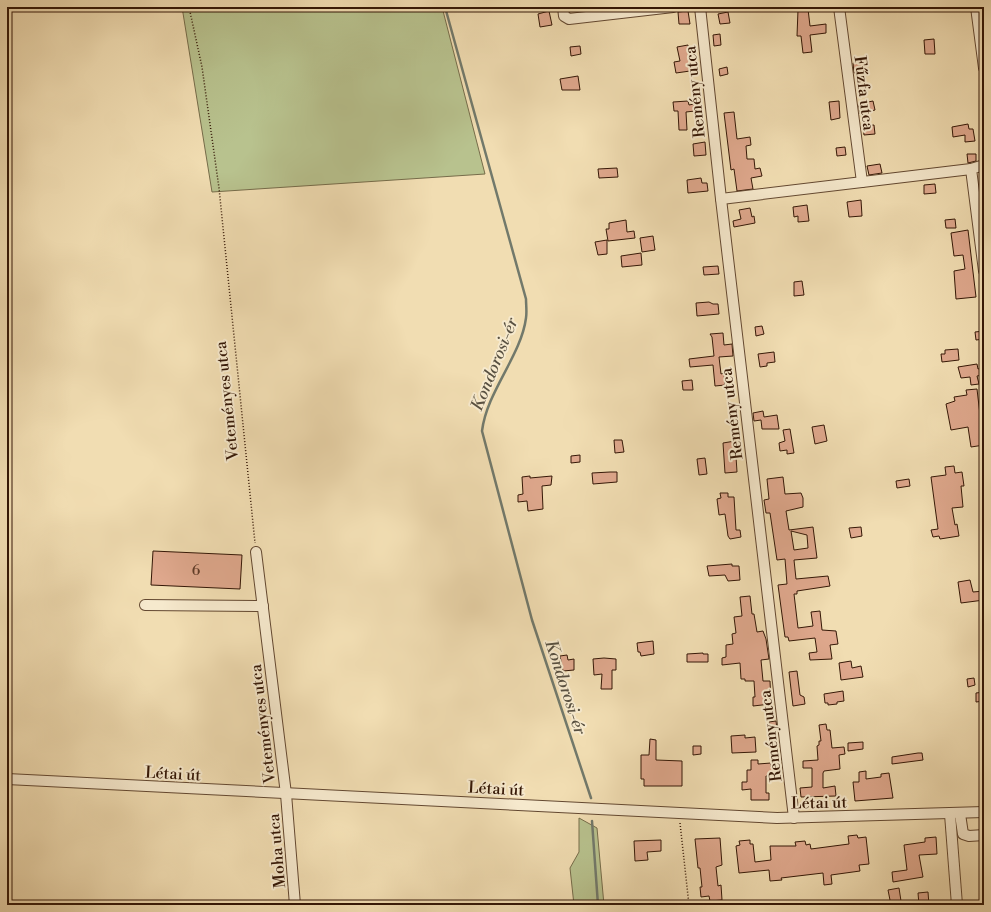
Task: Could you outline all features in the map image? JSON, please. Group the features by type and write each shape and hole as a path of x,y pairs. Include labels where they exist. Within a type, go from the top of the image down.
{"street":[{"path":"563,7 564,16 569,19 674,7"},
{"name":"Remény utca","path":"700,7 721,199 794,818"},
{"name":"Fűzfa utca","path":"839,7 862,182"},
{"path":"976,7 984,68"},
{"path":"721,199 971,169 984,165"},
{"path":"971,169 984,271"},
{"name":"Veteményes utca","path":"256,552 286,794"},
{"path":"145,605 263,606"},
{"name":"Létai út","path":"7,778 286,794 794,818 960,814 984,812"},
{"name":"Moha utca","path":"286,794 295,905"},
{"path":"950,814 957,905"},
{"path":"960,814 963,834 969,836 984,835"}],"path":[{"name":"Veteményes utca","path":"189,7 202,67 219,188 256,552"},
{"path":"7,111 10,114 7,132"},
{"path":"679,813 689,905"}],"green space":[{"path":"182,7 442,7 485,174 212,192"},
{"path":"579,818 597,828 604,905 574,905 570,868 579,852"}],"building":[{"path":"808,9 810,26 826,24 826,33 810,35 812,52 803,53 801,36 797,36 798,10"},
{"path":"549,11 552,25 540,27 538,14"},
{"path":"688,11 690,24 679,24 678,12"},
{"path":"728,12 730,23 720,24 718,14"},
{"path":"720,34 721,45 714,46 713,35"},
{"path":"934,39 935,54 925,54 924,40"},
{"path":"688,45 691,60 695,59 697,70 676,73 674,62 680,61 677,47"},
{"path":"580,46 581,54 571,56 570,47"},
{"path":"865,60 867,70 854,73 853,63"},
{"path":"727,67 728,74 720,76 719,69"},
{"path":"578,76 580,90 562,90 560,79"},
{"path":"688,101 689,105 694,104 695,111 686,112 687,130 679,130 678,111 674,111 673,102"},
{"path":"839,101 840,118 831,120 829,102"},
{"path":"873,101 875,110 860,114 858,104"},
{"path":"734,112 737,139 750,137 751,145 746,146 747,159 754,159 755,169 760,168 762,176 751,178 753,189 737,191 734,169 731,170 724,113"},
{"path":"968,124 969,129 973,129 975,141 965,142 965,135 953,137 952,127"},
{"path":"874,125 875,134 864,135 863,126"},
{"path":"705,142 706,155 694,156 693,144"},
{"path":"845,147 846,155 837,156 836,148"},
{"path":"967,154 976,154 976,161 968,163"},
{"path":"880,164 882,173 869,175 867,166"},
{"path":"617,168 618,177 599,178 598,169"},
{"path":"701,178 702,183 707,183 708,191 688,193 687,180"},
{"path":"935,184 936,193 924,194 924,185"},
{"path":"861,200 862,216 849,217 847,202"},
{"path":"807,205 809,221 798,222 798,216 794,217 793,207"},
{"path":"750,208 752,217 754,216 755,223 734,227 733,221 741,219 739,210"},
{"path":"955,219 956,228 946,228 945,220"},
{"path":"626,220 627,232 634,231 635,238 608,241 606,229 609,229 609,223"},
{"path":"968,230 976,297 956,299 954,271 965,269 963,255 954,256 951,233"},
{"path":"653,236 655,250 642,252 640,238"},
{"path":"607,240 607,254 598,255 595,242"},
{"path":"641,253 642,265 622,267 621,256"},
{"path":"718,266 719,274 704,275 703,267"},
{"path":"802,281 804,295 794,296 794,282"},
{"path":"709,302 718,304 719,314 697,316 696,303"},
{"path":"762,326 764,334 756,336 755,327"},
{"path":"984,331 984,339 976,340 975,332"},
{"path":"723,333 724,345 732,344 733,356 719,357 721,374 724,373 725,385 715,386 713,365 690,367 689,359 714,356 712,337 710,334"},
{"path":"958,349 959,360 942,362 941,354 945,354 945,350"},
{"path":"774,352 775,362 767,363 767,366 760,367 758,354"},
{"path":"977,364 978,369 982,368 983,375 977,376 979,384 971,385 970,377 961,378 958,367"},
{"path":"692,380 693,390 683,390 682,381"},
{"path":"977,389 980,415 984,414 984,445 971,447 968,427 951,430 946,404 955,401 954,397 967,395 966,390"},
{"path":"763,411 764,417 777,415 779,429 762,429 761,420 754,421 753,413"},
{"path":"824,425 827,441 815,444 812,427"},
{"path":"790,429 794,453 787,454 787,450 780,451 779,443 785,441 783,430"},
{"path":"614,440 622,440 624,452 615,453"},
{"path":"735,441 737,472 725,473 723,443"},
{"path":"580,455 580,462 571,463 571,456"},
{"path":"705,458 707,474 699,475 697,459"},
{"path":"954,466 955,473 962,472 964,486 961,486 963,507 952,508 955,525 957,524 959,536 940,539 939,536 933,537 931,530 938,529 931,477 946,475 945,467"},
{"path":"617,472 617,482 593,484 592,473"},
{"path":"530,476 530,478 552,476 551,485 542,486 543,509 528,511 527,501 518,502 518,495 523,494 522,477"},
{"path":"783,477 785,494 801,493 803,498 803,507 786,511 789,530 813,527 817,558 794,560 796,579 828,576 830,586 797,591 797,594 794,594 798,628 813,626 811,612 820,611 822,630 836,631 838,644 830,645 832,659 810,660 809,653 817,652 815,638 789,641 788,637 785,637 778,585 787,584 785,559 777,560 770,513 766,513 764,500 769,499 767,479","holes":["791,531 807,535 808,548 794,550"]},
{"path":"909,479 910,486 897,488 896,481"},
{"path":"720,493 728,493 728,497 734,497 736,530 740,530 741,537 730,539 728,536 725,514 719,515 717,499 721,498"},
{"path":"861,527 862,536 851,538 849,528"},
{"path":"153,551 242,555 240,589 151,585"},
{"path":"732,564 732,566 739,566 740,580 728,581 725,575 709,576 707,566"},
{"path":"970,580 973,592 984,591 984,600 961,603 958,582"},
{"path":"750,596 752,614 754,614 757,632 763,631 766,639 769,659 761,660 763,681 770,681 771,704 753,706 753,697 755,697 754,681 745,681 745,679 741,679 740,663 722,665 722,658 726,657 726,645 733,644 732,634 736,633 734,617 742,616 740,597"},
{"path":"653,641 654,654 641,656 640,652 638,652 637,643"},
{"path":"687,654 708,654 708,662 687,662"},
{"path":"567,655 568,660 574,659 574,670 563,671 560,656"},
{"path":"593,659 616,659 616,670 612,670 612,689 601,689 602,674 594,675"},
{"path":"851,661 852,668 861,666 863,677 841,680 839,663"},
{"path":"797,671 800,695 804,697 805,704 793,706 789,672"},
{"path":"974,678 975,685 968,687 967,679"},
{"path":"843,691 844,701 837,702 837,704 828,705 828,703 825,703 824,694"},
{"path":"984,692 984,701 976,702 976,693"},
{"path":"776,721 777,729 769,730 769,722"},
{"path":"826,724 827,730 830,730 832,748 844,747 845,754 839,755 840,769 824,771 823,773 823,788 835,786 836,796 801,797 800,788 812,787 812,768 803,768 803,761 818,760 817,746 819,745 819,741 821,741 819,725"},
{"path":"745,735 745,738 755,737 756,752 732,753 731,736"},
{"path":"650,739 656,740 656,760 682,761 682,786 644,786 644,779 641,779 641,755 649,755"},
{"path":"863,742 863,749 848,751 848,743"},
{"path":"693,746 701,746 701,754 693,755"},
{"path":"922,753 923,760 892,764 892,757"},
{"path":"751,760 758,760 758,764 771,763 771,767 775,767 775,776 766,776 766,793 769,793 769,800 751,800 751,789 742,790 742,782 747,782 747,770 751,770"},
{"path":"866,771 866,779 881,777 881,774 889,773 893,798 855,801 853,782 859,782 859,772"},
{"path":"857,835 858,838 866,837 869,864 859,865 860,871 831,875 832,884 824,885 823,873 781,878 782,880 770,881 769,870 739,873 736,846 740,845 739,841 750,840 750,844 753,844 755,862 771,860 770,846 796,846 795,842 805,841 806,845 810,844 811,849 849,844 848,836"},
{"path":"936,837 937,854 919,855 923,877 893,882 892,872 907,870 904,845 925,842 925,838"},
{"path":"720,838 722,865 716,867 718,886 721,885 722,900 710,901 709,896 701,897 700,887 702,887 700,868 698,868 695,839"},
{"path":"661,840 661,851 647,852 648,860 635,861 634,841"},
{"path":"899,888 901,901 898,901 899,905 891,905 888,890"},
{"path":"928,892 929,905 919,905 918,893"}],"waterway":[{"name":"Kondorosi-ér","path":"445,7 526,299 526,316 523,332 518,346 490,402 482,431 532,620 591,798"},
{"name":"Kondorosi-ér","path":"592,821 598,905"}]}
